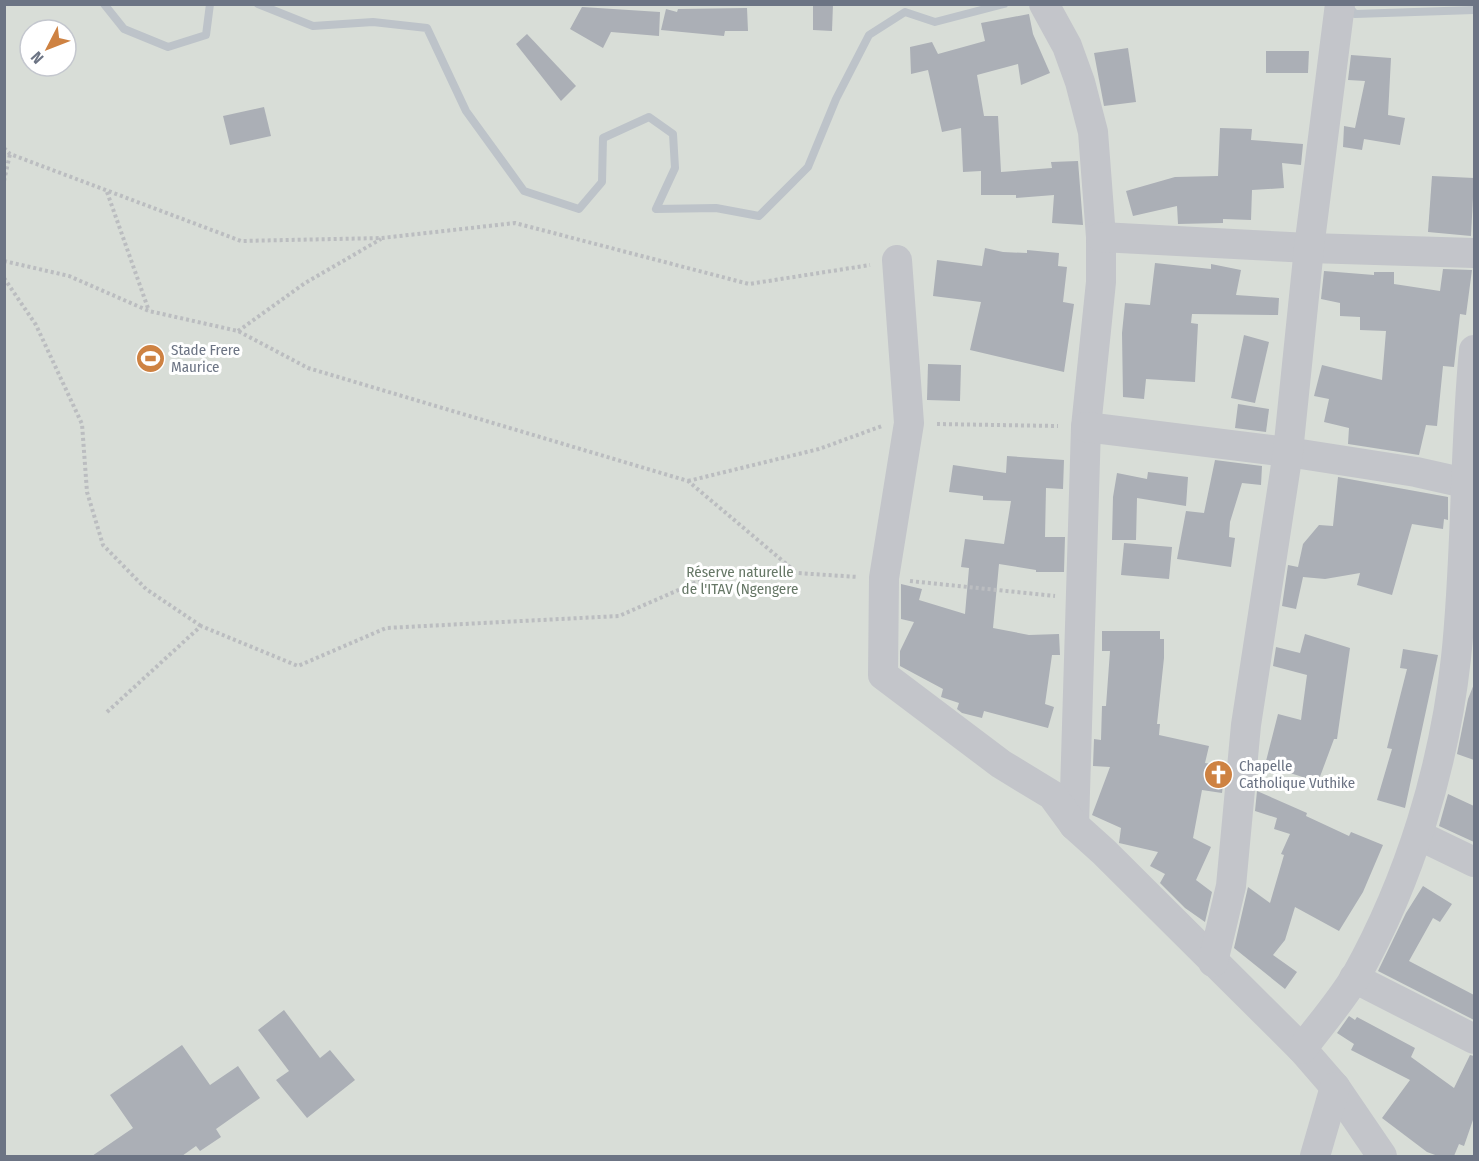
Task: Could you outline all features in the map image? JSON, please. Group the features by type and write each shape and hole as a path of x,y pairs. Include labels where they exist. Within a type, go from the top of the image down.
{"street":[{"path":"1213,962 1231,886 1246,725 1288,452 1309,248 1340,8"},
{"path":"1046,9 1066,45 1080,82 1093,132 1101,237 1101,282 1086,427 1083,599 1074,825"},
{"path":"1101,237 1309,248 1474,253"},
{"path":"897,261 909,423 884,578 883,675 1001,764 1052,795 1074,825 1302,1049 1335,1087 1382,1156"},
{"path":"1302,1049 1354,978 1387,915 1418,835 1440,756 1456,658 1470,484 1467,419 1474,350"},
{"path":"1086,427 1288,452 1416,472 1470,484"},
{"path":"1418,835 1474,862"},
{"path":"1354,978 1474,1039"},
{"path":"1315,1156 1335,1087"}],"path":[{"path":"4,148 10,154 241,241 382,238 515,223 749,284 897,261"},
{"path":"4,181 10,154"},
{"path":"107,192 149,311"},
{"path":"238,331 305,283 382,238"},
{"path":"4,261 69,276 149,311 238,331 308,368 688,481 797,573"},
{"path":"4,278 36,325 82,424 87,492 103,545 146,589 201,626 298,666 386,628 619,615 715,574 797,573 884,578 1083,599"},
{"path":"107,712 201,626"}],"green space":[{"name":"Réserve naturelle de l'ITAV (Ngengere","path":"5,5 1474,5 1474,1156 5,1156"}],"building":[{"path":"813,4 833,4 832,31 813,30"},
{"path":"582,7 660,12 659,36 611,32 603,48 570,29"},
{"path":"747,8 748,31 725,31 724,36 661,30 666,9 677,12 678,9"},
{"path":"1029,14 1033,34 1050,73 1021,85 1018,64 977,75 984,116 998,116 1001,172 1052,168 1051,162 1078,161 1083,225 1052,223 1054,195 1016,198 1016,195 981,195 981,171 963,172 961,128 942,132 928,70 911,74 910,47 932,42 938,54 985,41 981,23"},
{"path":"527,34 576,86 561,101 516,44"},
{"path":"1128,48 1136,102 1104,106 1094,53"},
{"path":"1266,51 1309,51 1308,73 1266,73"},
{"path":"1351,55 1391,58 1388,115 1405,118 1400,145 1364,139 1362,150 1343,147 1344,126 1355,128 1365,81 1348,80"},
{"path":"264,107 271,136 230,145 223,116"},
{"path":"1220,128 1252,129 1251,140 1303,144 1301,165 1282,163 1284,188 1252,190 1251,220 1223,219 1223,223 1178,224 1177,206 1133,216 1126,191 1175,177 1218,176"},
{"path":"1432,176 1474,178 1471,236 1428,232"},
{"path":"985,248 1003,252 1027,253 1027,250 1059,253 1058,266 1067,267 1063,302 1074,304 1064,372 970,350 981,302 933,296 937,260 982,266"},
{"path":"1155,263 1211,269 1211,264 1241,270 1236,295 1279,298 1278,315 1192,314 1191,323 1198,324 1195,382 1146,379 1144,399 1123,397 1122,333 1125,303 1150,305"},
{"path":"1443,269 1472,270 1466,315 1460,314 1454,367 1443,366 1437,426 1426,425 1419,455 1348,444 1349,428 1324,422 1329,399 1314,396 1322,365 1382,380 1386,331 1360,330 1360,317 1340,316 1340,303 1321,299 1324,271 1374,275 1374,272 1394,272 1394,284 1440,291"},
{"path":"1244,335 1269,342 1255,403 1231,398"},
{"path":"928,364 961,365 960,401 927,400"},
{"path":"1238,404 1269,409 1266,432 1235,428"},
{"path":"1007,456 1064,460 1063,489 1046,488 1045,537 1065,537 1064,572 1036,572 1036,570 999,564 993,628 1029,635 1059,634 1060,655 1052,655 1045,704 1054,707 1048,728 984,711 982,718 962,713 957,709 959,703 941,697 943,689 900,666 900,651 914,622 901,619 901,584 922,589 919,600 965,614 969,568 961,567 965,539 1004,544 1011,501 983,500 983,496 949,492 953,465 1006,473"},
{"path":"1215,460 1262,466 1261,485 1242,483 1230,522 1229,537 1235,538 1231,567 1177,559 1186,511 1204,513"},
{"path":"1148,472 1188,477 1186,506 1137,498 1136,540 1112,540 1113,497 1117,473 1147,479"},
{"path":"1338,477 1448,497 1448,520 1444,519 1443,529 1412,524 1392,595 1357,585 1360,573 1325,579 1303,577 1296,609 1282,606 1288,565 1298,567 1303,544 1319,525 1333,526"},
{"path":"1124,543 1172,547 1169,579 1121,575"},
{"path":"1102,631 1160,631 1160,639 1164,639 1164,658 1157,724 1160,724 1159,735 1209,746 1205,763 1225,766 1222,793 1202,790 1193,838 1211,847 1196,880 1212,892 1205,922 1185,908 1160,883 1165,874 1150,866 1158,852 1119,843 1121,828 1092,815 1110,767 1093,766 1094,739 1101,740 1102,706 1106,706 1110,651 1102,651"},
{"path":"1305,634 1350,648 1337,739 1334,739 1318,782 1265,765 1278,714 1301,720 1307,675 1273,666 1276,647 1300,653"},
{"path":"1403,649 1438,655 1405,808 1377,800 1392,749 1387,748 1407,669 1400,668"},
{"path":"1474,684 1474,760 1457,754 1468,699"},
{"path":"1257,791 1307,813 1306,816 1349,836 1351,832 1383,845 1363,892 1339,931 1295,907 1285,940 1273,955 1297,972 1285,989 1234,948 1248,887 1270,903 1284,855 1281,854 1290,834 1274,829 1277,818 1255,811"},
{"path":"1448,794 1474,806 1474,842 1439,826"},
{"path":"1423,886 1452,904 1440,922 1433,918 1409,961 1474,995 1474,1020 1378,971 1406,913"},
{"path":"284,1010 320,1058 330,1050 355,1080 307,1118 276,1080 289,1071 258,1030"},
{"path":"1349,1016 1355,1020 1357,1017 1415,1048 1411,1057 1454,1088 1470,1055 1474,1056 1474,1117 1464,1146 1459,1144 1454,1156 1438,1156 1427,1152 1382,1118 1410,1080 1351,1050 1354,1044 1337,1033"},
{"path":"182,1045 210,1085 238,1066 260,1098 216,1129 221,1137 200,1151 196,1146 182,1156 92,1156 133,1128 110,1095"}],"waterway":[{"path":"104,4 124,29 168,47 206,35 210,4"},
{"path":"258,4 313,26 373,22 427,28 466,111 524,191 579,209 602,182 603,138 649,117 673,134 675,168 656,209 716,208 759,216 808,167 836,99 869,35 905,12 935,22 1004,4"},
{"path":"1348,6 1355,14 1474,10"}],"place":[{"name":"Stade Frere Maurice","path":"150,359"},
{"name":"Chapelle Catholique Vuthike","path":"1218,775"}]}
